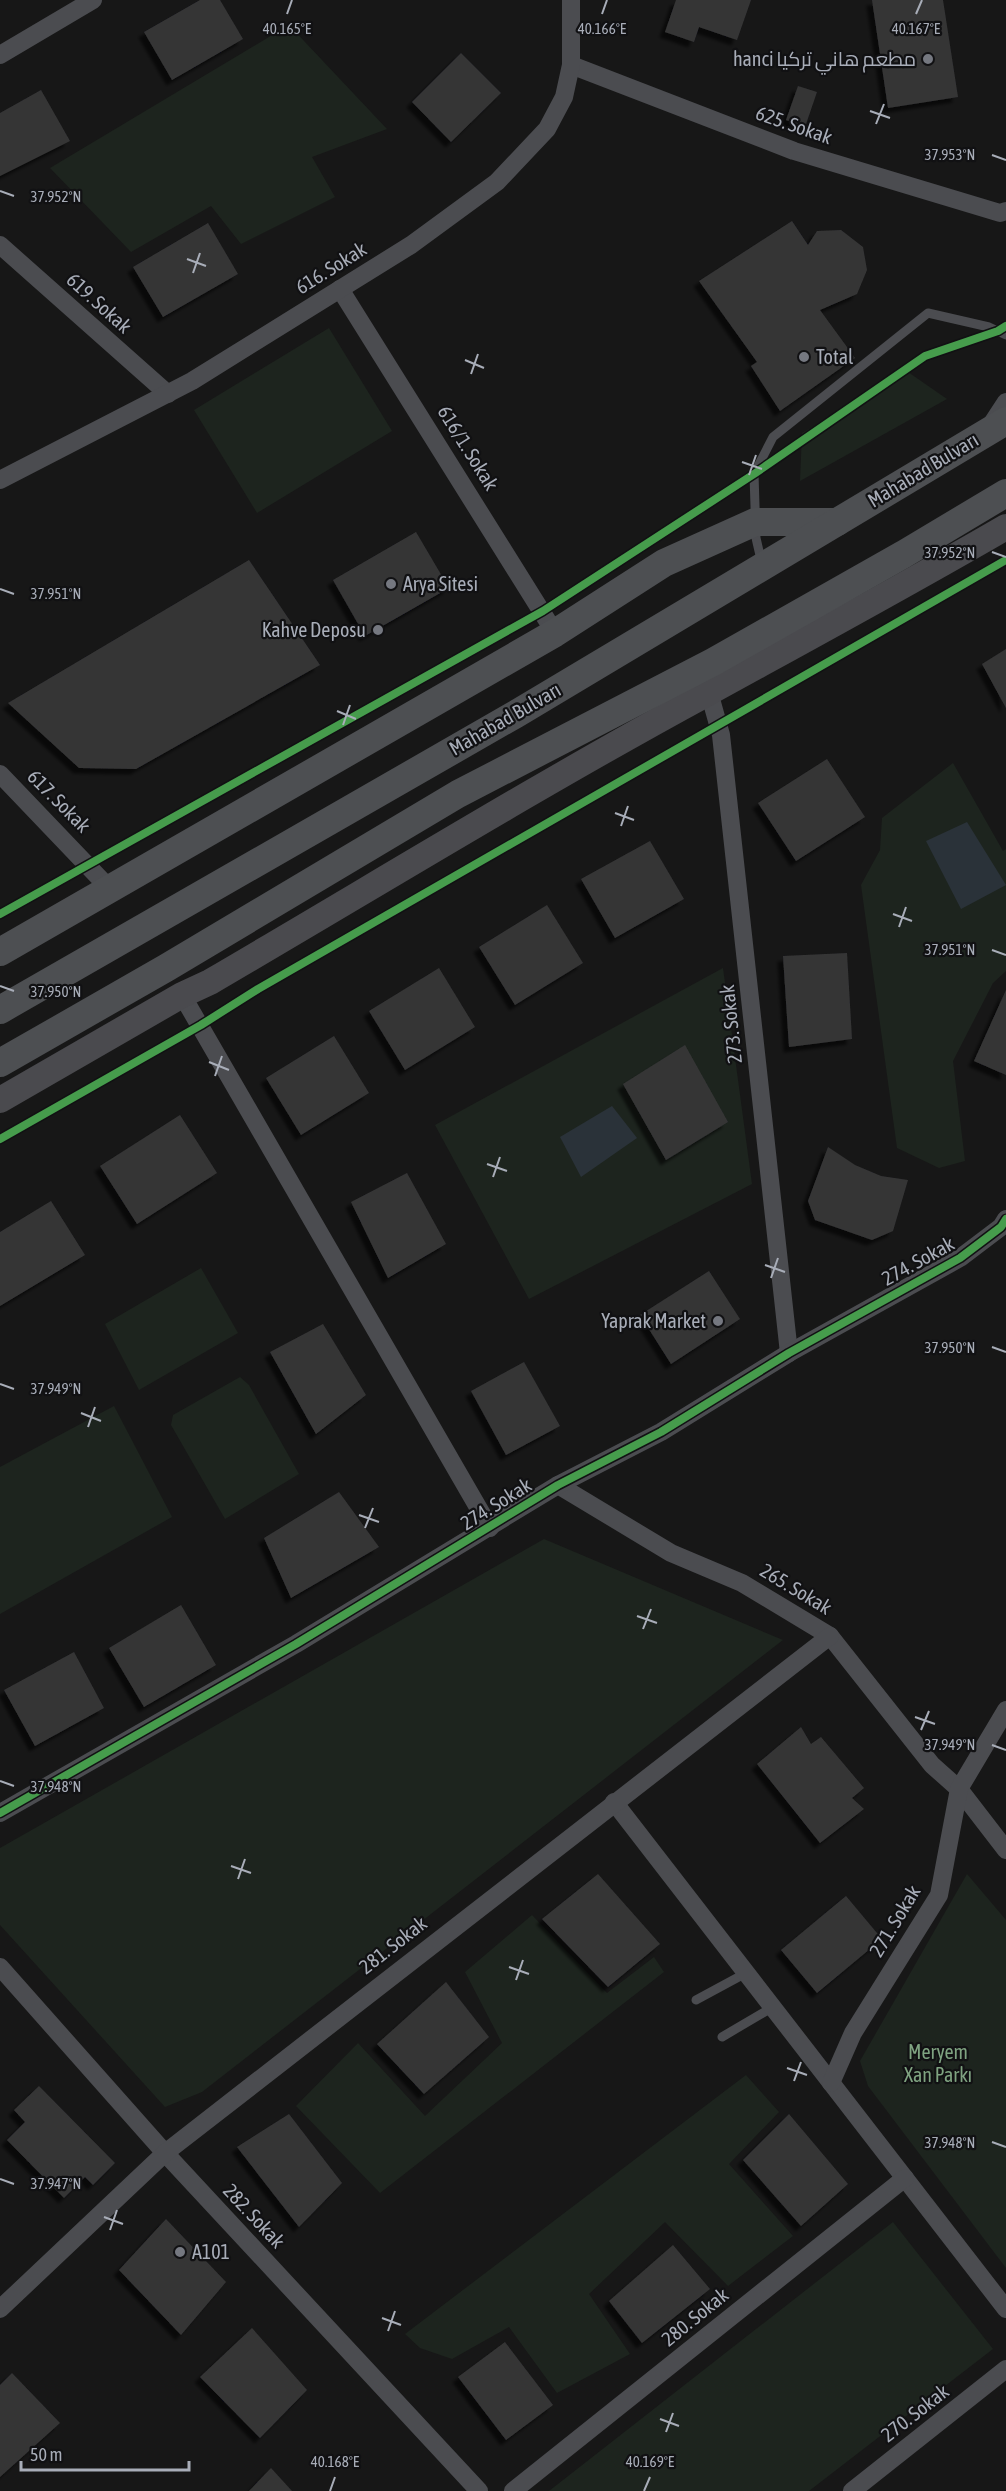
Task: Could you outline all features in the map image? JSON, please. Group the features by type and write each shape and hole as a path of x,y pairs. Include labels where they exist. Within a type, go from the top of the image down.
{"main road":[{"name":"Mahabad Bulvarı","path":"0,1010 516,714 996,427"},
{"path":"0,1063 166,968 458,795 714,662 904,555 1006,493"},
{"path":"0,951 555,633 664,563 755,522 837,522"},
{"path":"0,1100 182,995 210,982 709,692 780,656 1006,527"}],"street":[{"path":"0,55 93,0"},
{"name":"616. Sokak","path":"0,480 168,394 411,245 497,182 547,129 564,97 571,65 572,0"},
{"name":"625. Sokak","path":"571,65 794,151 1000,213 1006,211"},
{"name":"619. Sokak","path":"0,245 168,394"},
{"name":"616/1. Sokak","path":"340,289 555,633"},
{"path":"996,427 1006,402"},
{"name":"273. Sokak","path":"709,692 722,735 789,1353"},
{"name":"617. Sokak","path":"0,774 109,888"},
{"path":"182,995 490,1528"},
{"name":"274. Sokak","path":"0,1813 266,1662 558,1485 661,1432 789,1353 960,1258 1004,1226"},
{"name":"265. Sokak","path":"558,1485 671,1553 742,1583 830,1636 932,1765 959,1789 1006,1850"},
{"name":"281. Sokak","path":"0,2309 165,2153 830,1636"},
{"name":"271. Sokak","path":"831,2082 854,2033 939,1895 959,1789 1006,1710"},
{"path":"614,1802 1006,2309"},
{"name":"282. Sokak","path":"0,1967 165,2153 479,2491"},
{"name":"280. Sokak","path":"513,2491 904,2178"},
{"name":"270. Sokak","path":"852,2491 1006,2369"}],"lane":[{"path":"762,567 755,522 754,474 773,437 928,313 989,327 1006,335"},
{"path":"696,2000 746,1973"},
{"path":"722,2037 773,2007"}],"green space":[{"path":"289,25 387,129 312,157 335,197 241,244 211,206 131,252 50,168"},
{"path":"329,328 392,431 257,513 194,410"},
{"path":"908,372 947,399 800,481 802,433"},
{"path":"953,763 1003,851 1006,849 1006,971 993,983 953,1061 965,1161 939,1168 897,1148 861,885 880,850 882,818"},
{"path":"723,968 752,1184 529,1299 435,1125"},
{"path":"201,1268 238,1333 139,1390 105,1324"},
{"path":"240,1377 249,1385 299,1474 225,1519 171,1425 173,1415"},
{"path":"114,1406 172,1517 0,1614 0,1467"},
{"path":"544,1539 783,1640 202,2092 165,2107 0,1925 0,1848"},
{"name":"Meryem Xan Parkı","path":"967,1874 1006,1920 1006,2268 868,2086 860,2061"},
{"path":"532,1915 607,1993 654,1957 664,1972 380,2193 296,2106 358,2043 425,2116 502,2043 465,1972"},
{"path":"746,2075 779,2112 729,2164 793,2236 728,2286 665,2222 589,2294 630,2354 557,2393 509,2327 452,2359 420,2348 405,2334"},
{"path":"893,2222 993,2349 809,2491 549,2491"}],"shaded area":[{"path":"967,822 1006,885 961,909 926,841"},
{"path":"612,1106 637,1138 581,1177 560,1137"}],"building":[{"path":"200,0 220,0 243,39 172,80 144,32"},
{"path":"676,0 751,0 737,40 699,27 694,42 665,32"},
{"path":"872,0 943,0 958,97 888,108"},
{"path":"461,53 501,93 451,142 412,102"},
{"path":"798,86 817,92 805,127 786,120"},
{"path":"41,90 70,141 0,176 0,113"},
{"path":"792,221 808,245 817,231 841,230 863,247 867,270 857,294 820,310 855,358 780,411 751,366 757,362 699,281"},
{"path":"208,223 238,274 163,317 133,267"},
{"name":"Arya Sitesi","path":"416,532 449,588 365,636 333,580"},
{"path":"249,560 320,665 136,769 79,768 8,703"},
{"path":"1006,649 1006,708 982,664"},
{"path":"827,759 865,817 796,861 758,803"},
{"path":"650,841 684,899 615,938 581,879"},
{"path":"547,905 583,963 515,1005 479,947"},
{"path":"847,953 852,1039 789,1047 783,956"},
{"path":"439,968 475,1027 405,1070 369,1011"},
{"path":"1006,990 1006,1075 974,1061"},
{"path":"334,1036 369,1093 301,1135 266,1078"},
{"path":"685,1045 728,1122 666,1160 623,1084"},
{"path":"180,1115 217,1173 137,1224 100,1166"},
{"path":"828,1147 855,1165 881,1176 908,1180 893,1231 872,1240 815,1220 808,1201"},
{"path":"407,1173 446,1244 388,1278 351,1202"},
{"path":"51,1201 85,1255 0,1306 0,1232"},
{"path":"709,1271 740,1319 671,1364 640,1315"},
{"path":"323,1324 366,1395 316,1434 270,1352"},
{"path":"524,1362 560,1426 506,1455 471,1391"},
{"path":"339,1492 379,1547 291,1598 264,1538"},
{"path":"181,1605 216,1665 144,1707 109,1648"},
{"path":"74,1652 104,1708 35,1746 4,1690"},
{"path":"801,1727 811,1744 821,1737 864,1788 852,1798 864,1809 820,1843 757,1764"},
{"path":"598,1874 660,1944 608,1987 542,1919"},
{"path":"846,1896 882,1939 817,1993 781,1950"},
{"path":"446,1982 489,2037 424,2094 377,2044"},
{"path":"39,2086 115,2163 93,2185 85,2177 64,2198 7,2140 25,2122 14,2110"},
{"path":"289,2114 342,2183 299,2227 237,2147"},
{"path":"789,2114 848,2184 801,2226 743,2160"},
{"path":"166,2219 226,2282 181,2335 119,2270"},
{"path":"673,2245 710,2289 642,2343 609,2301"},
{"path":"252,2328 307,2390 260,2438 200,2377"},
{"path":"505,2342 553,2405 506,2440 458,2377"},
{"path":"12,2373 60,2423 0,2477 0,2385"},
{"path":"271,2468 292,2491 249,2491"}],"cycle path":[{"path":"0,914 543,611 754,474 925,356 998,331 1006,326"},
{"path":"0,1139 1006,560"},
{"path":"0,1813 296,1644 558,1485 661,1432 789,1353 960,1258 1001,1227 1006,1219"}],"place":[{"name":"hanci مطعم هاني تركيا","path":"928,59"},
{"name":"Total","path":"804,357"},
{"name":"Arya Sitesi","path":"391,584"},
{"name":"Kahve Deposu","path":"378,630"},
{"name":"Yaprak Market","path":"718,1321"},
{"name":"A101","path":"180,2252"}]}
